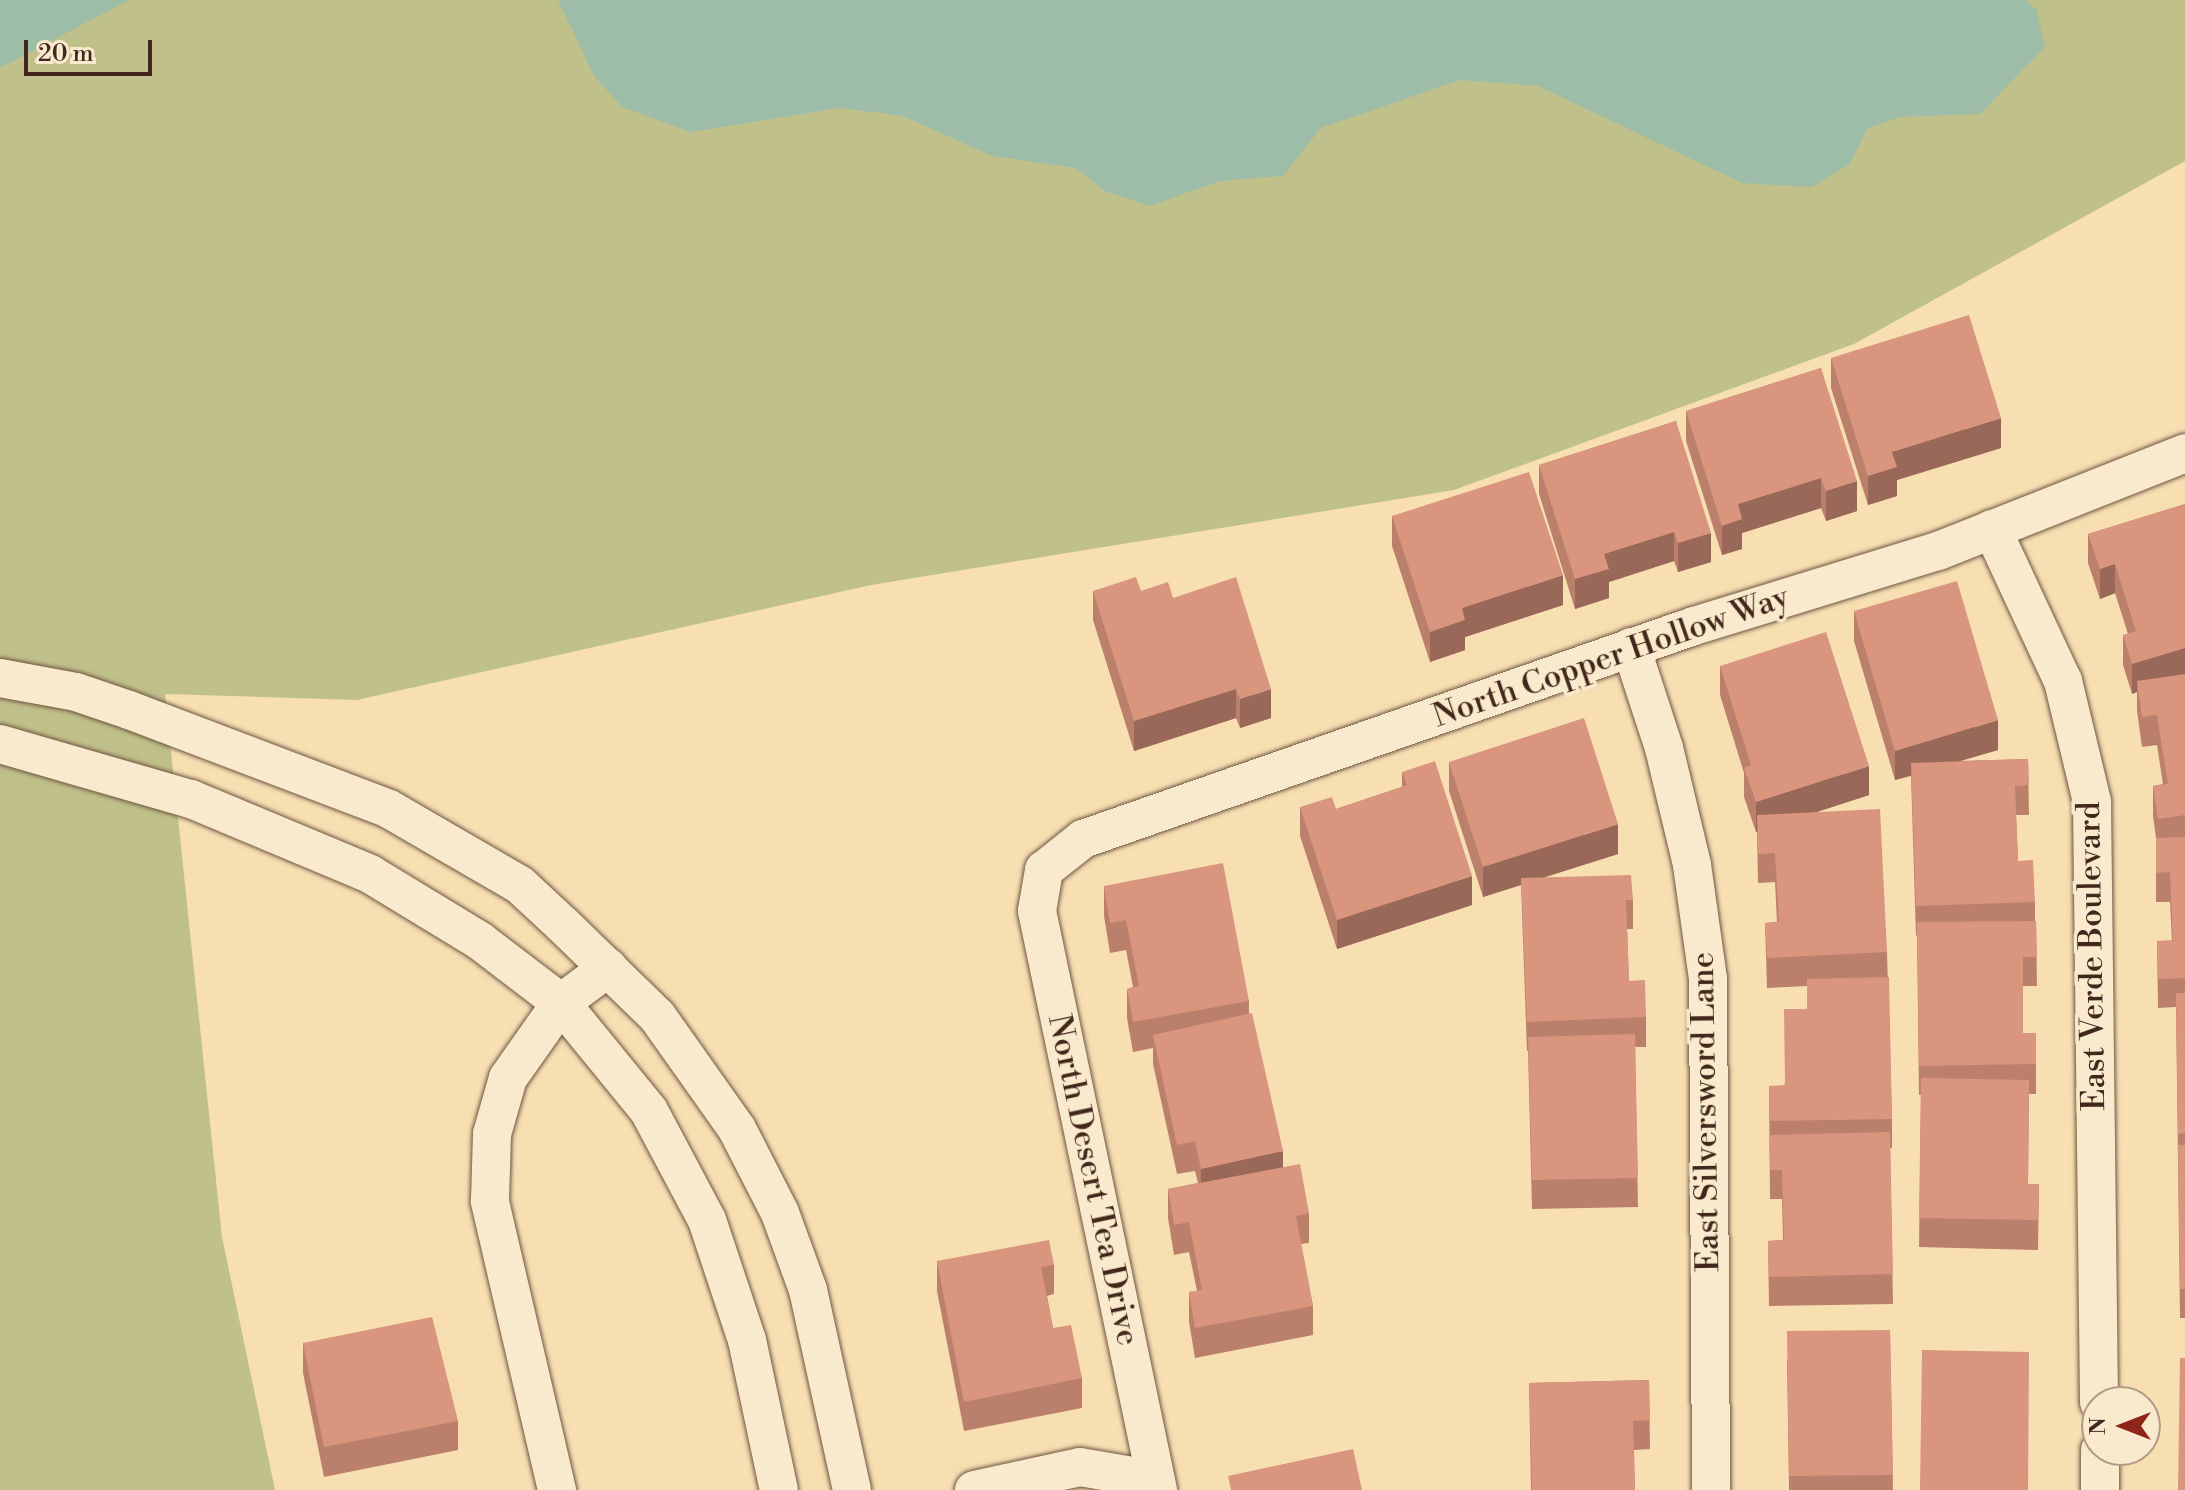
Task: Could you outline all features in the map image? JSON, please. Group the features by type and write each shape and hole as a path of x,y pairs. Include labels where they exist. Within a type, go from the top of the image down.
{"street":[{"name":"North Copper Hollow Way","path":"1044,870 1083,839 1631,647 1992,529 2185,453"},
{"name":"East Verde Boulevard","path":"1992,529 2063,681 2092,802 2099,1386"},
{"name":"East Silversword Lane","path":"1631,647 1692,865 1708,979 1711,1490"},
{"path":"0,678 116,705 389,809 520,885 608,968 657,1016 737,1129 780,1213 808,1290 852,1490"},
{"path":"0,744 191,799 370,874 480,941 561,1003 649,1111 707,1220 747,1340 779,1490"},
{"name":"North Desert Tea Drive","path":"1044,870 1037,911 1151,1487"},
{"path":"557,1490 490,1201 492,1134 508,1078 561,1003 608,968"},
{"path":"2100,1466 2100,1490"},
{"path":"974,1490 1080,1467 1151,1487"}],"green space":[{"path":"0,0 2185,0 2185,161 1854,344 1454,490 871,585 357,700 165,694 222,1237 275,1490 0,1490"}],"shaded area":[{"path":"0,0 129,0 0,68"},
{"path":"558,0 2025,0 2036,9 2045,47 1980,114 1900,117 1867,129 1850,164 1812,187 1742,183 1538,86 1460,80 1321,128 1283,176 1220,181 1150,206 1105,191 1076,168 992,156 903,116 840,108 690,132 622,107 594,76"}],"building":[{"path":"1969,315 2001,418 1892,452 1897,467 1868,476 1831,358"},
{"path":"1821,368 1857,481 1826,491 1821,478 1738,504 1742,519 1722,526 1686,411"},
{"path":"1676,421 1711,533 1678,543 1674,532 1604,554 1609,569 1575,579 1539,465"},
{"path":"1529,472 1563,575 1462,608 1465,620 1430,632 1392,516"},
{"path":"2185,504 2185,648 2132,664 2123,635 2136,631 2115,564 2100,569 2088,534"},
{"path":"1136,577 1141,591 1168,582 1173,598 1236,577 1271,689 1240,699 1236,689 1134,721 1093,591"},
{"path":"1957,581 1998,720 1895,751 1854,611"},
{"path":"1826,632 1869,766 1756,802 1744,768 1751,765 1720,666"},
{"path":"2185,674 2185,815 2158,819 2153,786 2168,784 2157,715 2142,717 2137,681"},
{"path":"1584,718 1618,824 1483,867 1449,762"},
{"path":"2028,759 2029,785 2015,786 2018,861 2033,860 2035,902 1916,906 1911,763"},
{"path":"1435,761 1472,876 1337,920 1300,807 1332,797 1336,809 1407,785 1402,772"},
{"path":"1880,809 1887,952 1767,958 1765,923 1779,922 1775,853 1758,854 1757,815"},
{"path":"2185,837 2185,978 2158,979 2157,941 2173,940 2170,872 2156,873 2156,838"},
{"path":"1223,863 1249,1001 1133,1022 1127,989 1139,986 1126,920 1110,923 1104,886"},
{"path":"1631,875 1633,900 1626,900 1629,981 1645,980 1646,1017 1527,1022 1521,878"},
{"path":"2036,921 2037,957 2023,957 2023,1033 2036,1033 2036,1064 1919,1066 1917,922"},
{"path":"1889,977 1892,1119 1770,1121 1769,1086 1785,1085 1784,1009 1807,1009 1807,979"},
{"path":"2176,993 2185,993 2185,1133 2178,1134"},
{"path":"1252,1013 1283,1151 1201,1169 1195,1141 1177,1145 1153,1035"},
{"path":"1635,1034 1638,1178 1532,1180 1528,1037"},
{"path":"1921,1078 2029,1080 2028,1184 2039,1184 2038,1220 1919,1218"},
{"path":"1890,1132 1893,1274 1769,1277 1768,1241 1784,1240 1782,1170 1770,1170 1769,1135"},
{"path":"2178,1145 2185,1145 2185,1289 2180,1289"},
{"path":"1300,1164 1309,1213 1296,1216 1313,1306 1195,1328 1189,1292 1202,1290 1189,1222 1174,1225 1168,1189"},
{"path":"1049,1240 1054,1265 1041,1267 1053,1328 1071,1325 1082,1378 964,1402 937,1261"},
{"path":"432,1317 458,1421 324,1447 303,1343"},
{"path":"1890,1330 1893,1475 1789,1476 1787,1331"},
{"path":"1922,1350 2029,1352 2028,1490 1920,1490"},
{"path":"2180,1358 2185,1358 2185,1490 2178,1490"},
{"path":"1649,1380 1650,1420 1633,1421 1635,1490 1532,1490 1529,1383"},
{"path":"1353,1449 1362,1490 1231,1490 1228,1476"}]}
